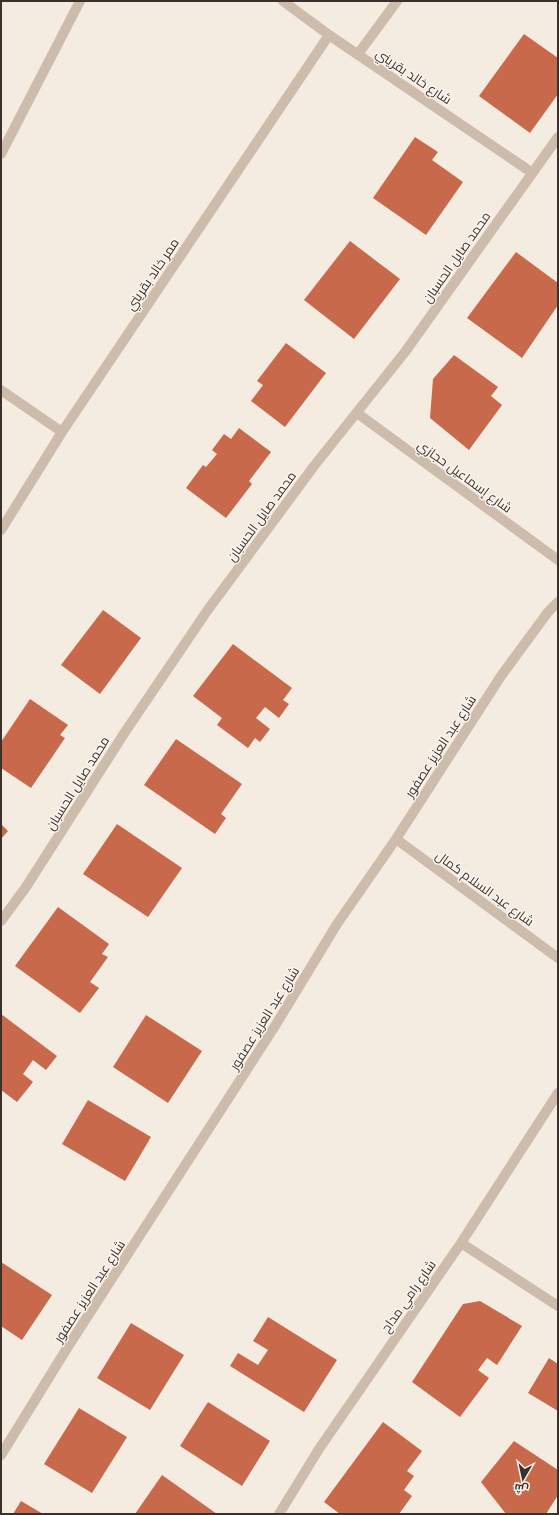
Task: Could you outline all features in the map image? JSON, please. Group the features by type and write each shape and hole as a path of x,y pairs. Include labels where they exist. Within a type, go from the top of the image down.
{"street":[{"path":"1,154 80,1"},
{"name":"شارع خالد بقريني","path":"283,1 329,35 531,172"},
{"path":"358,54 398,1"},
{"name":"ممر خالد بقريني","path":"1,530 62,432 329,35"},
{"name":"محمد صايل الحسبان","path":"1,922 26,888 125,732 208,611 314,466 357,413 446,294 531,172 558,137"},
{"path":"1,390 62,432"},
{"name":"شارع إسماعيل حجازي","path":"357,413 558,560"},
{"name":"شارع عبد العزيز عصفور","path":"1,1455 69,1345 275,1026 337,924 396,839 501,676 548,612 558,602"},
{"name":"شارع عبد السلام كمال","path":"396,839 558,958"},
{"name":"شارع رامي مداح","path":"279,1514 319,1449 461,1243 558,1093"},
{"path":"461,1243 558,1306"}],"building":[{"path":"524,34 558,58 558,94 530,133 479,96"},
{"path":"415,137 438,152 432,160 463,182 426,235 373,198"},
{"path":"350,241 400,279 354,339 304,300"},
{"path":"516,252 558,283 558,305 522,358 467,318"},
{"path":"286,343 326,373 285,427 251,401 263,385 257,381"},
{"path":"454,355 498,387 491,396 502,405 469,450 430,418 433,379"},
{"path":"239,428 271,452 249,481 252,484 226,518 186,488 203,465 206,467 217,454 212,450 224,434 231,439"},
{"path":"103,610 141,638 100,694 61,665"},
{"path":"233,644 292,688 283,700 289,704 279,718 265,707 256,718 270,729 260,742 255,738 248,748 217,725 222,718 193,696"},
{"path":"30,699 68,725 60,735 65,738 31,788 1,768 1,742"},
{"path":"176,739 242,784 221,814 226,818 215,834 144,785"},
{"path":"1,824 8,831 1,839"},
{"path":"117,824 182,868 148,917 83,874"},
{"path":"58,907 109,944 102,954 108,957 90,982 99,988 80,1013 15,966"},
{"path":"1,1014 57,1056 46,1070 33,1060 23,1074 33,1082 17,1102 1,1090"},
{"path":"146,1015 202,1051 168,1103 113,1067"},
{"path":"88,1100 151,1137 125,1181 62,1144"},
{"path":"1,1262 52,1295 22,1340 1,1326"},
{"path":"480,1301 522,1326 497,1365 487,1358 478,1370 489,1378 460,1417 412,1382 463,1304"},
{"path":"268,1317 337,1360 304,1412 230,1366 238,1353 258,1365 268,1350 253,1341"},
{"path":"131,1323 184,1355 150,1410 97,1378"},
{"path":"549,1358 558,1364 558,1411 528,1393"},
{"path":"208,1402 270,1441 242,1486 180,1446"},
{"path":"79,1408 127,1437 92,1493 44,1464"},
{"path":"383,1422 422,1451 407,1471 414,1476 404,1490 412,1496 399,1514 340,1514 324,1502"},
{"path":"514,1441 558,1470 558,1495 546,1514 506,1514 481,1482"},
{"path":"162,1475 217,1514 135,1514"},
{"path":"21,1501 43,1514 13,1514"}]}
